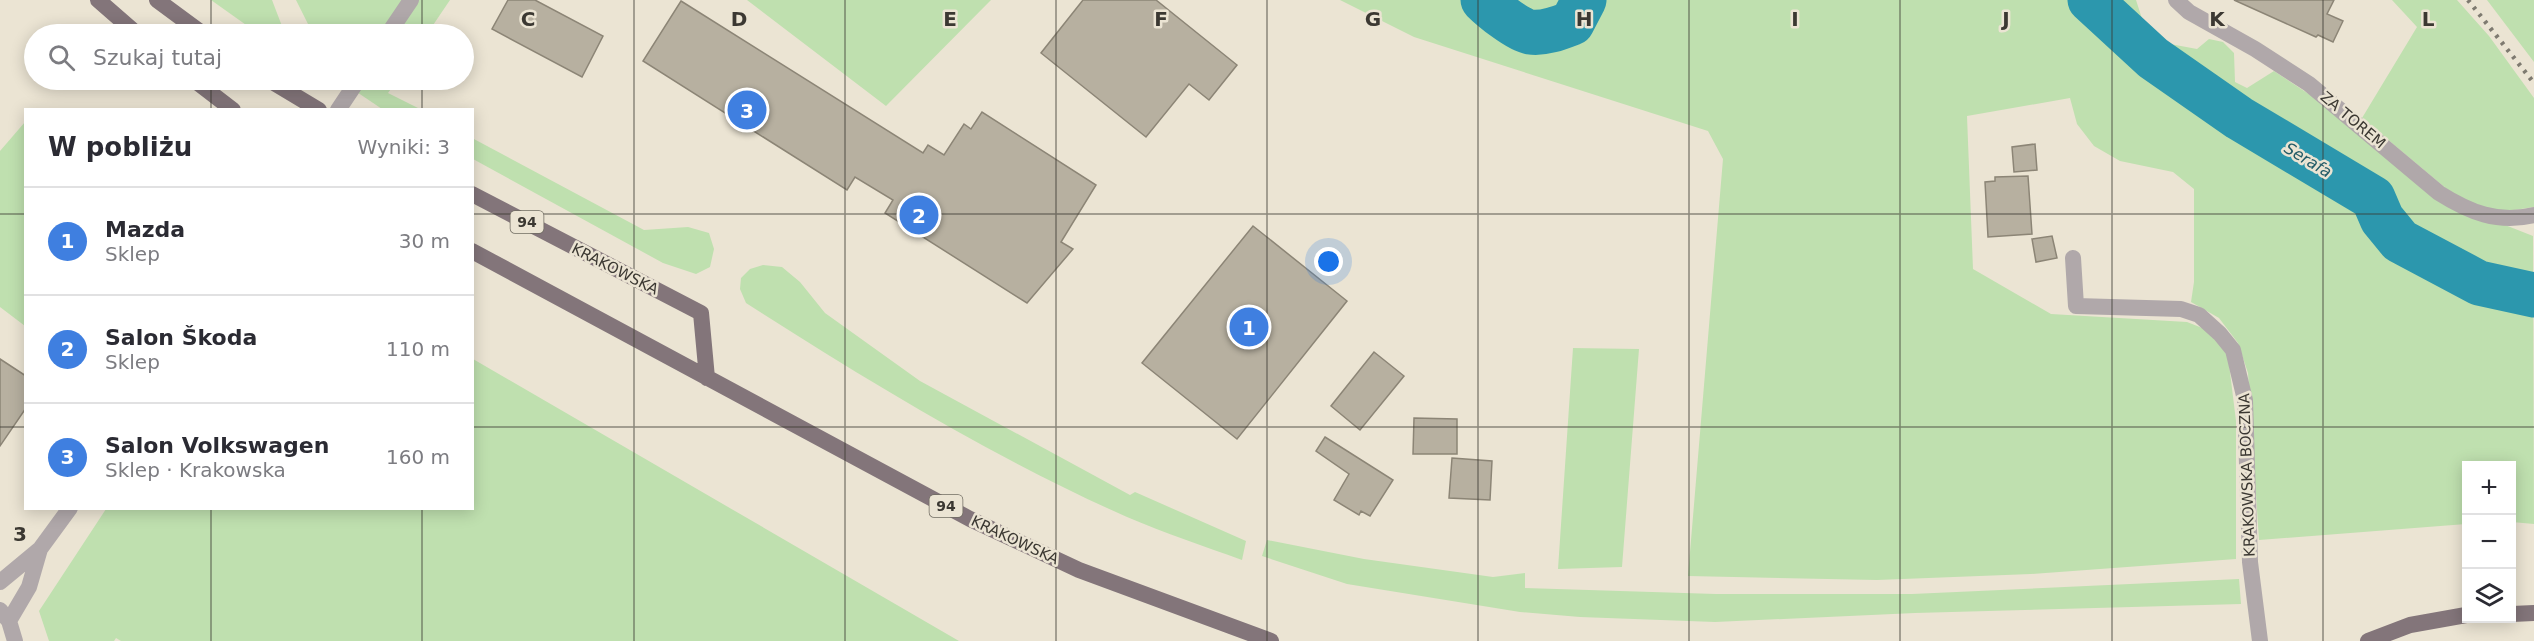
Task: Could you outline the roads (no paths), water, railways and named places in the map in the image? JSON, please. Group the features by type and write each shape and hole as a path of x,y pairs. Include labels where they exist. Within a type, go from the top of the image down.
{"main road":[{"path":"98,0 126,24"},
{"path":"157,0 189,24"},
{"path":"207,90 229,108"},
{"path":"286,90 316,108"},
{"name":"KRAKOWSKA","path":"474,195 701,313 707,378"},
{"name":"KRAKOWSKA","path":"474,252 1000,533 1079,570 1271,641"},
{"path":"2516,614 2532,613"},
{"path":"2368,641 2410,625 2462,616"}],"street":[{"path":"395,24 411,0"},
{"name":"ZA TOREM","path":"2176,0 2189,12 2255,49 2309,84 2439,193 2453,202 2476,213 2500,218 2534,215"},
{"path":"339,108 351,90"},
{"name":"KRAKOWSKA BOCZNA","path":"2073,258 2076,306 2181,309 2199,315 2220,334 2233,350 2246,400 2250,562 2260,641"},
{"path":"0,582 40,549 69,510"},
{"path":"15,641 5,616 29,587 40,549"}],"waterway":[{"name":"Serafa","path":"1483,0 1512,23 1530,32 1551,30 1572,23 1584,0"},
{"name":"Serafa","path":"2090,0 2153,58 2239,118 2373,198 2382,219 2400,241 2479,283 2534,295"}],"railway":[{"path":"2468,0 2534,83"}],"place":[{"name":"Salon Volkswagen","path":"747,110"},
{"name":"Salon Škoda","path":"919,215"},
{"name":"Mazda","path":"1249,327"}]}
